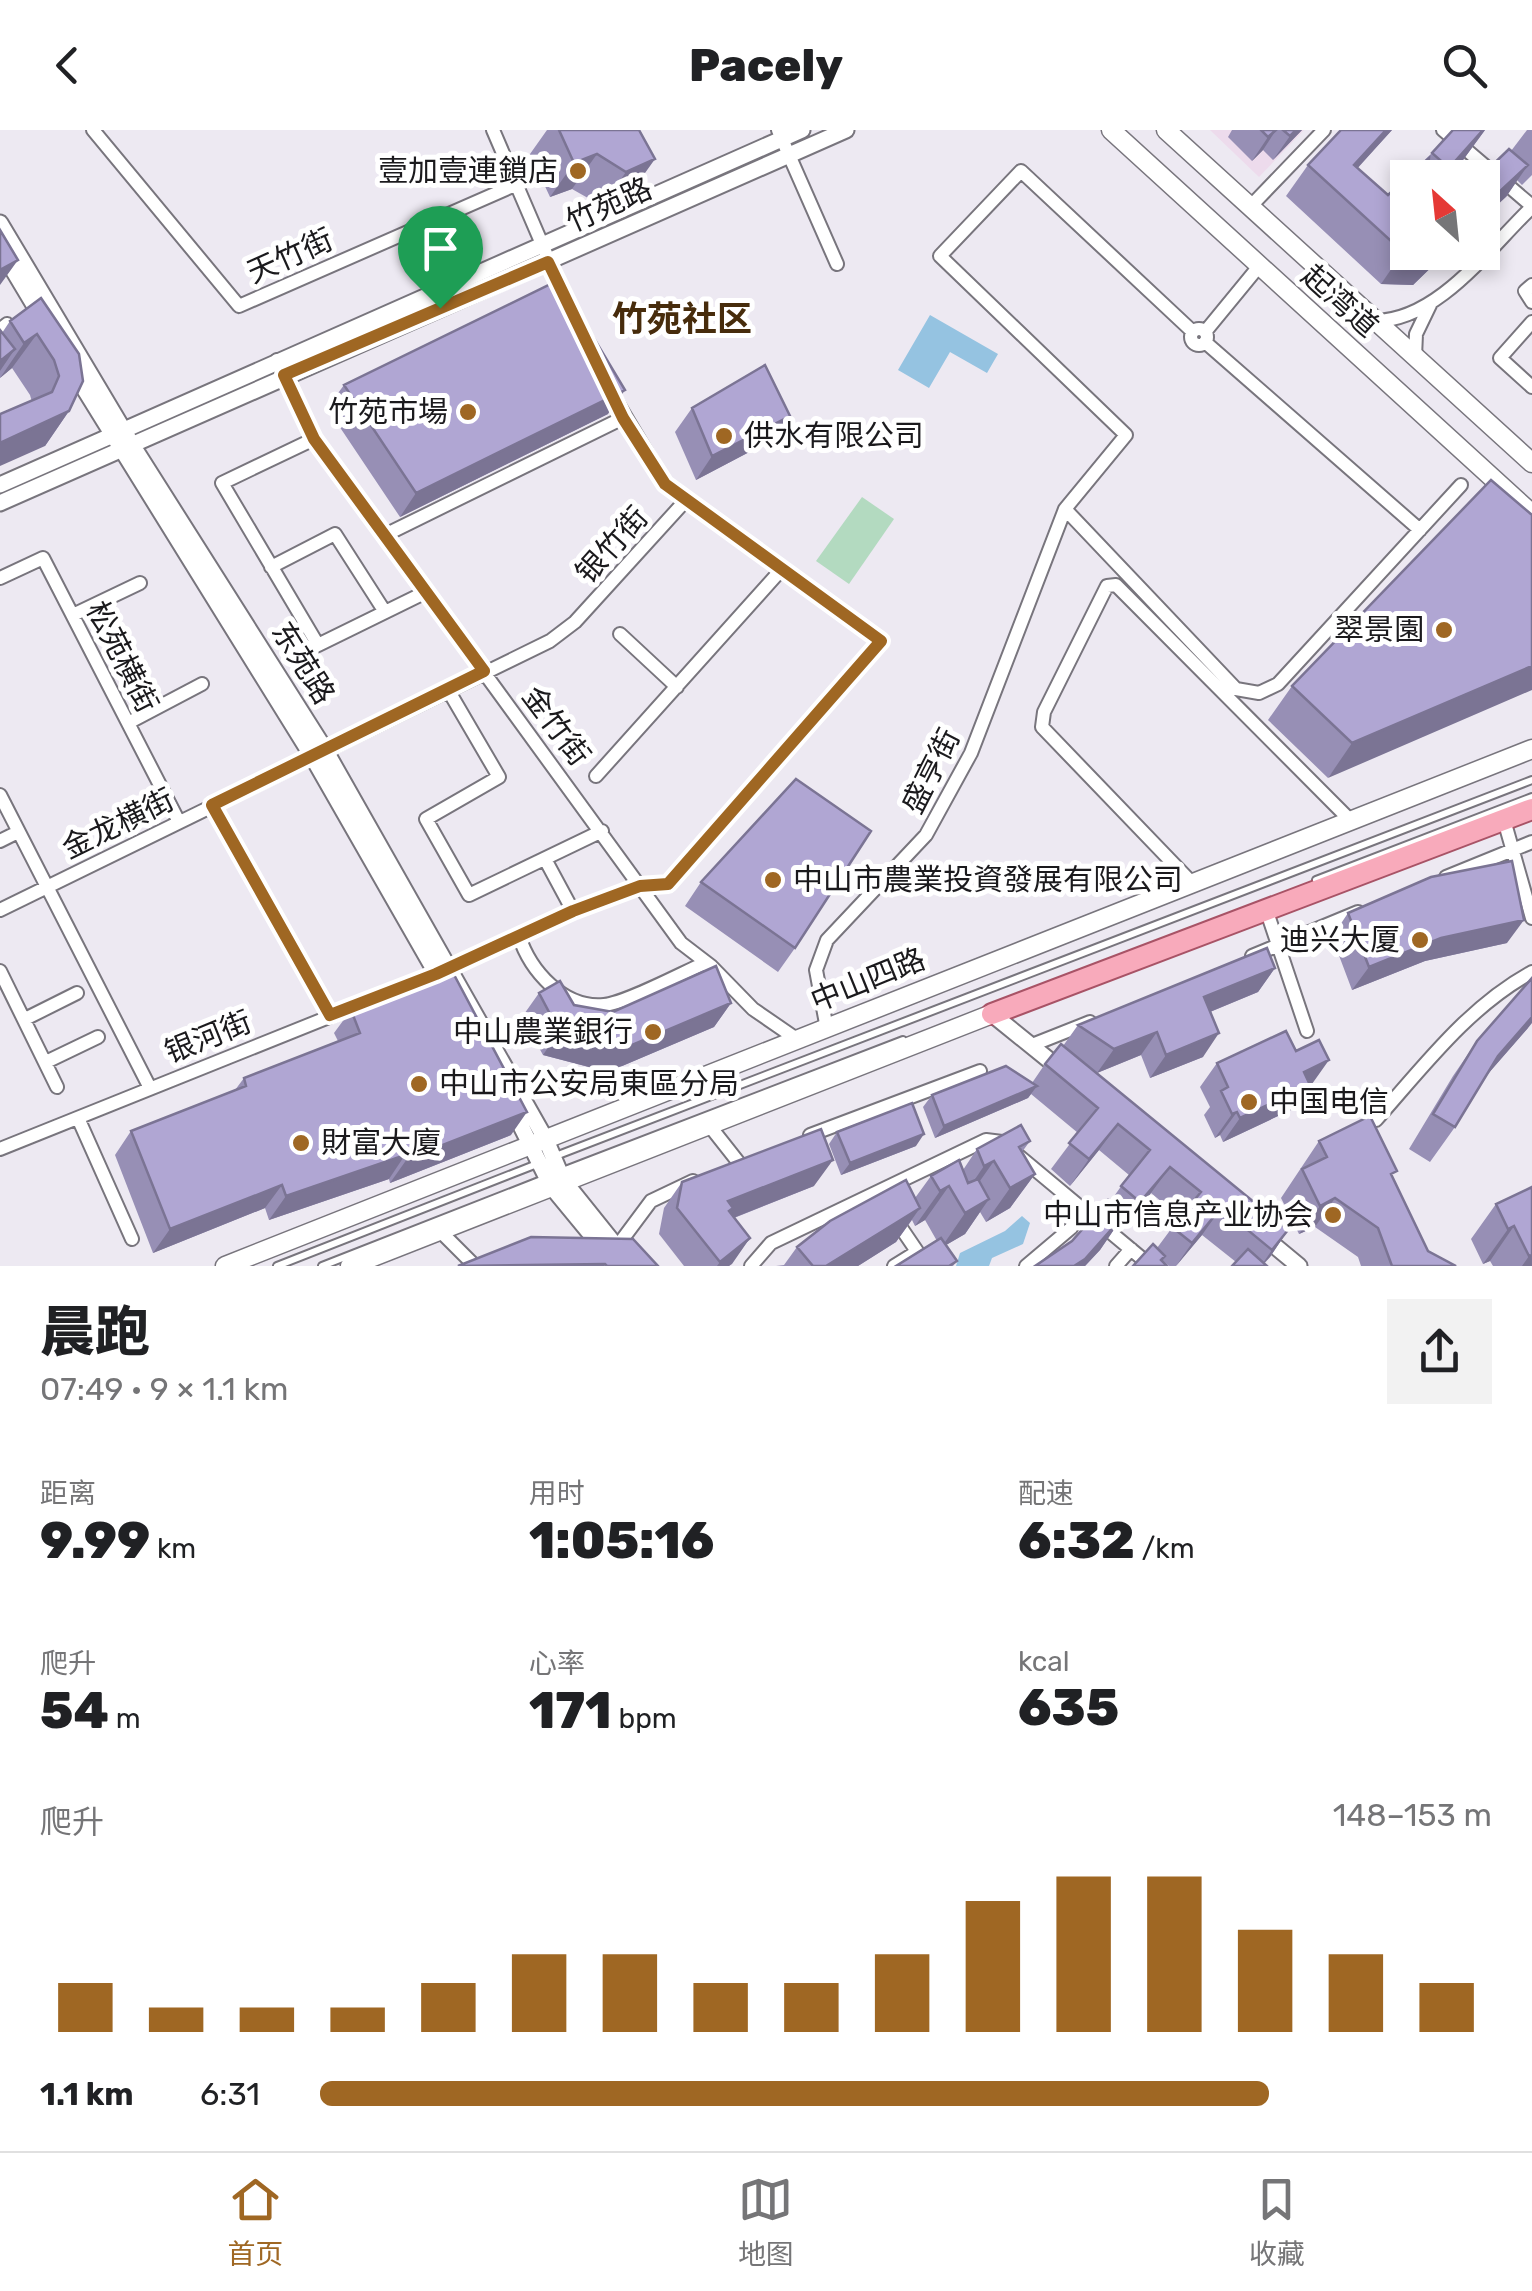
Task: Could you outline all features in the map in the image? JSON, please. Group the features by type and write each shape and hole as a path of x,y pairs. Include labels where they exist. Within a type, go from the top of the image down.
{"main road":[{"name":"起湾道","path":"1111,130 1532,514"},
{"path":"1128,144 1141,130"},
{"name":"起湾道","path":"1170,131 1532,463"},
{"name":"中山四路","path":"350,1266 440,1231 549,1165 798,1040 1532,749"},
{"name":"中山四路","path":"224,1266 549,1165 710,1125 1532,809"}],"street":[{"name":"天竹街","path":"93,130 239,306 515,185"},
{"path":"493,130 573,314"},
{"name":"竹苑路","path":"545,255 779,135 802,130"},
{"name":"竹苑路","path":"122,439 280,368 846,130"},
{"path":"1250,207 1324,130"},
{"path":"1374,321 1398,320 1432,303 1532,206 1443,130"},
{"path":"779,135 837,264"},
{"name":"盛亨街","path":"827,1029 816,970 827,940 926,835 971,753 1065,510 1126,435 940,256 1021,171 1201,335"},
{"name":"东苑路","path":"0,223 122,439"},
{"name":"东苑路","path":"0,248 318,752 549,1165 614,1257 632,1266"},
{"path":"1260,265 1201,335 1420,530"},
{"path":"1532,285 1525,292 1532,302"},
{"path":"1415,358 1416,334 1432,303"},
{"path":"1532,322 1500,358 1532,388"},
{"name":"银竹街","path":"318,752 550,640 575,622 686,500 665,484 623,418 598,366"},
{"name":"金竹街","path":"280,368 314,439 680,943 753,1009 798,1040"},
{"path":"385,535 623,418"},
{"path":"0,486 122,439"},
{"path":"0,503 122,439"},
{"path":"314,439 224,479 223,488 318,645"},
{"path":"1065,510 1236,688 1247,693 1278,684 1461,485"},
{"path":"596,776 781,570 686,500"},
{"path":"271,566 335,534 385,612"},
{"name":"松苑横街","path":"0,578 43,558 179,822"},
{"name":"银河街","path":"0,1149 443,971 573,911 640,886 668,884 881,641 781,570"},
{"path":"72,615 140,583"},
{"path":"1192,884 1042,727 1044,712 1107,586 1116,585 1352,821"},
{"path":"299,654 426,592"},
{"path":"620,634 677,687"},
{"path":"128,723 202,684"},
{"path":"447,688 498,777 426,819 468,895 602,831"},
{"name":"金龙横街","path":"0,910 318,752"},
{"path":"0,795 150,1088"},
{"path":"212,805 330,1015"},
{"path":"1504,820 1532,918"},
{"path":"0,841 18,832"},
{"path":"1438,880 1532,842"},
{"path":"545,859 573,911"},
{"path":"1242,960 1366,909"},
{"path":"1268,912 1307,1032"},
{"path":"518,936 543,979 560,993 604,1006 705,963"},
{"path":"0,971 57,1087"},
{"path":"1376,1120 1455,1032 1505,986 1532,972"},
{"path":"24,1018 77,993"},
{"path":"0,1004 14,996"},
{"path":"992,1014 1076,1082"},
{"path":"1032,1046 1102,1017"},
{"path":"46,1062 98,1037"},
{"path":"791,1142 980,1071"},
{"path":"78,1118 132,1238"},
{"path":"710,1125 739,1163"},
{"path":"752,1266 770,1243 986,1140 1002,1142 1151,1266"},
{"path":"723,1169 756,1156"},
{"path":"586,1257 614,1257 651,1202 707,1176"},
{"path":"878,1190 926,1266"},
{"path":"1026,1266 1070,1228 1082,1208"},
{"path":"1255,1229 1299,1266"},
{"path":"440,1231 475,1266"},
{"path":"1116,1266 1131,1249"},
{"path":"894,1266 915,1253"}],"lane":[{"path":"322,1266 549,1165 1532,780"},
{"path":"277,1266 962,1016 1532,797"},
{"path":"962,1016 992,1014"}],"shaded area":[{"path":"1210,130 1304,130 1259,177"}],"green space":[{"path":"862,497 894,519 849,584 816,561"}],"water":[{"path":"930,315 998,354 987,373 950,352 929,388 898,370"},
{"path":"1022,1216 1030,1223 1023,1244 992,1258 989,1266 956,1266 960,1253 1005,1231"}],"building":[{"path":"559,130 639,130 655,159 626,172 597,154 574,163"},
{"path":"1341,130 1386,130 1354,165 1390,193 1390,240 1308,165"},
{"path":"1453,130 1483,130 1456,160 1440,160 1432,153"},
{"path":"1509,149 1528,165 1500,191 1500,160"},
{"path":"0,230 18,260 0,270"},
{"name":"竹苑市場","path":"559,280 625,390 416,493 344,385"},
{"path":"41,298 79,354 83,381 69,411 0,443 0,414 52,392 59,376 37,334 24,343 10,321"},
{"path":"0,330 15,349 0,361"},
{"path":"765,365 790,416 712,456 692,408"},
{"name":"翠景園","path":"1491,480 1532,515 1532,666 1352,743 1292,686"},
{"name":"中山市農業投資發展有限公司","path":"796,779 871,831 795,948 701,882"},
{"name":"迪兴大厦","path":"1512,861 1524,920 1441,938 1369,967 1348,913 1431,877"},
{"path":"1267,948 1275,968 1204,997 1219,1033 1166,1055 1157,1032 1114,1049 1078,1025"},
{"path":"716,966 731,1003 625,1048 559,1031 539,993 560,981 574,1005 613,1012"},
{"path":"451,969 527,1112 407,1159 405,1155 286,1196 282,1185 170,1229 131,1131 246,1086 244,1078 360,1033 351,1010"},
{"path":"1532,978 1532,1017 1498,1056 1455,1127 1433,1114 1477,1041"},
{"path":"1286,1031 1296,1051 1319,1040 1329,1060 1304,1072 1310,1085 1240,1118 1237,1112 1232,1114 1221,1091 1228,1087 1217,1063"},
{"path":"1061,1044 1288,1230 1272,1250 1221,1208 1192,1243 1172,1227 1201,1192 1170,1167 1140,1202 1121,1186 1150,1150 1118,1124 1089,1159 1069,1143 1098,1108 1045,1064"},
{"path":"1006,1066 1037,1086 944,1126 932,1095"},
{"path":"912,1103 924,1134 850,1163 837,1132"},
{"path":"1370,1116 1397,1171 1391,1174 1428,1251 1456,1266 1392,1266 1378,1228 1335,1198 1320,1206 1302,1169 1327,1157 1319,1141"},
{"path":"1021,1125 1030,1141 1019,1147 1035,1174 1010,1188 994,1161 984,1166 977,1149"},
{"path":"821,1129 833,1160 728,1201 733,1208 729,1211 750,1238 720,1262 677,1208 682,1182"},
{"path":"959,1160 968,1183 978,1179 989,1199 965,1213 949,1186 940,1191 931,1176"},
{"path":"906,1180 920,1208 826,1266 813,1266 797,1247 830,1221"},
{"path":"1532,1187 1529,1256 1514,1226 1508,1229 1496,1204"},
{"path":"1108,1200 1124,1215 1085,1259 1074,1266 1035,1266 1072,1241"},
{"path":"531,1237 633,1239 658,1266 458,1266"},
{"path":"941,1238 957,1261 949,1266 896,1266"},
{"path":"1153,1244 1165,1256 1161,1260 1167,1266 1133,1266"},
{"path":"1248,1249 1267,1266 1232,1266"}],"place":[{"name":"壹加壹連鎖店","path":"578,171"},
{"name":"竹苑市場","path":"468,412"},
{"name":"供水有限公司","path":"724,436"},
{"name":"翠景園","path":"1444,630"},
{"name":"中山市農業投資發展有限公司","path":"773,880"},
{"name":"迪兴大厦","path":"1420,940"},
{"name":"中山農業銀行","path":"653,1032"},
{"name":"中山市公安局東區分局","path":"419,1084"},
{"name":"中国电信","path":"1249,1102"},
{"name":"財富大廈","path":"301,1143"},
{"name":"中山市信息产业协会","path":"1333,1215"}],"district":[{"name":"竹苑社区","path":"682,319"}],"route":[{"path":"548,262 623,418 665,484 881,641 668,884 640,886 573,911 436,974 330,1015 212,805 484,671 314,439 284,375 440,308 548,262"}]}
